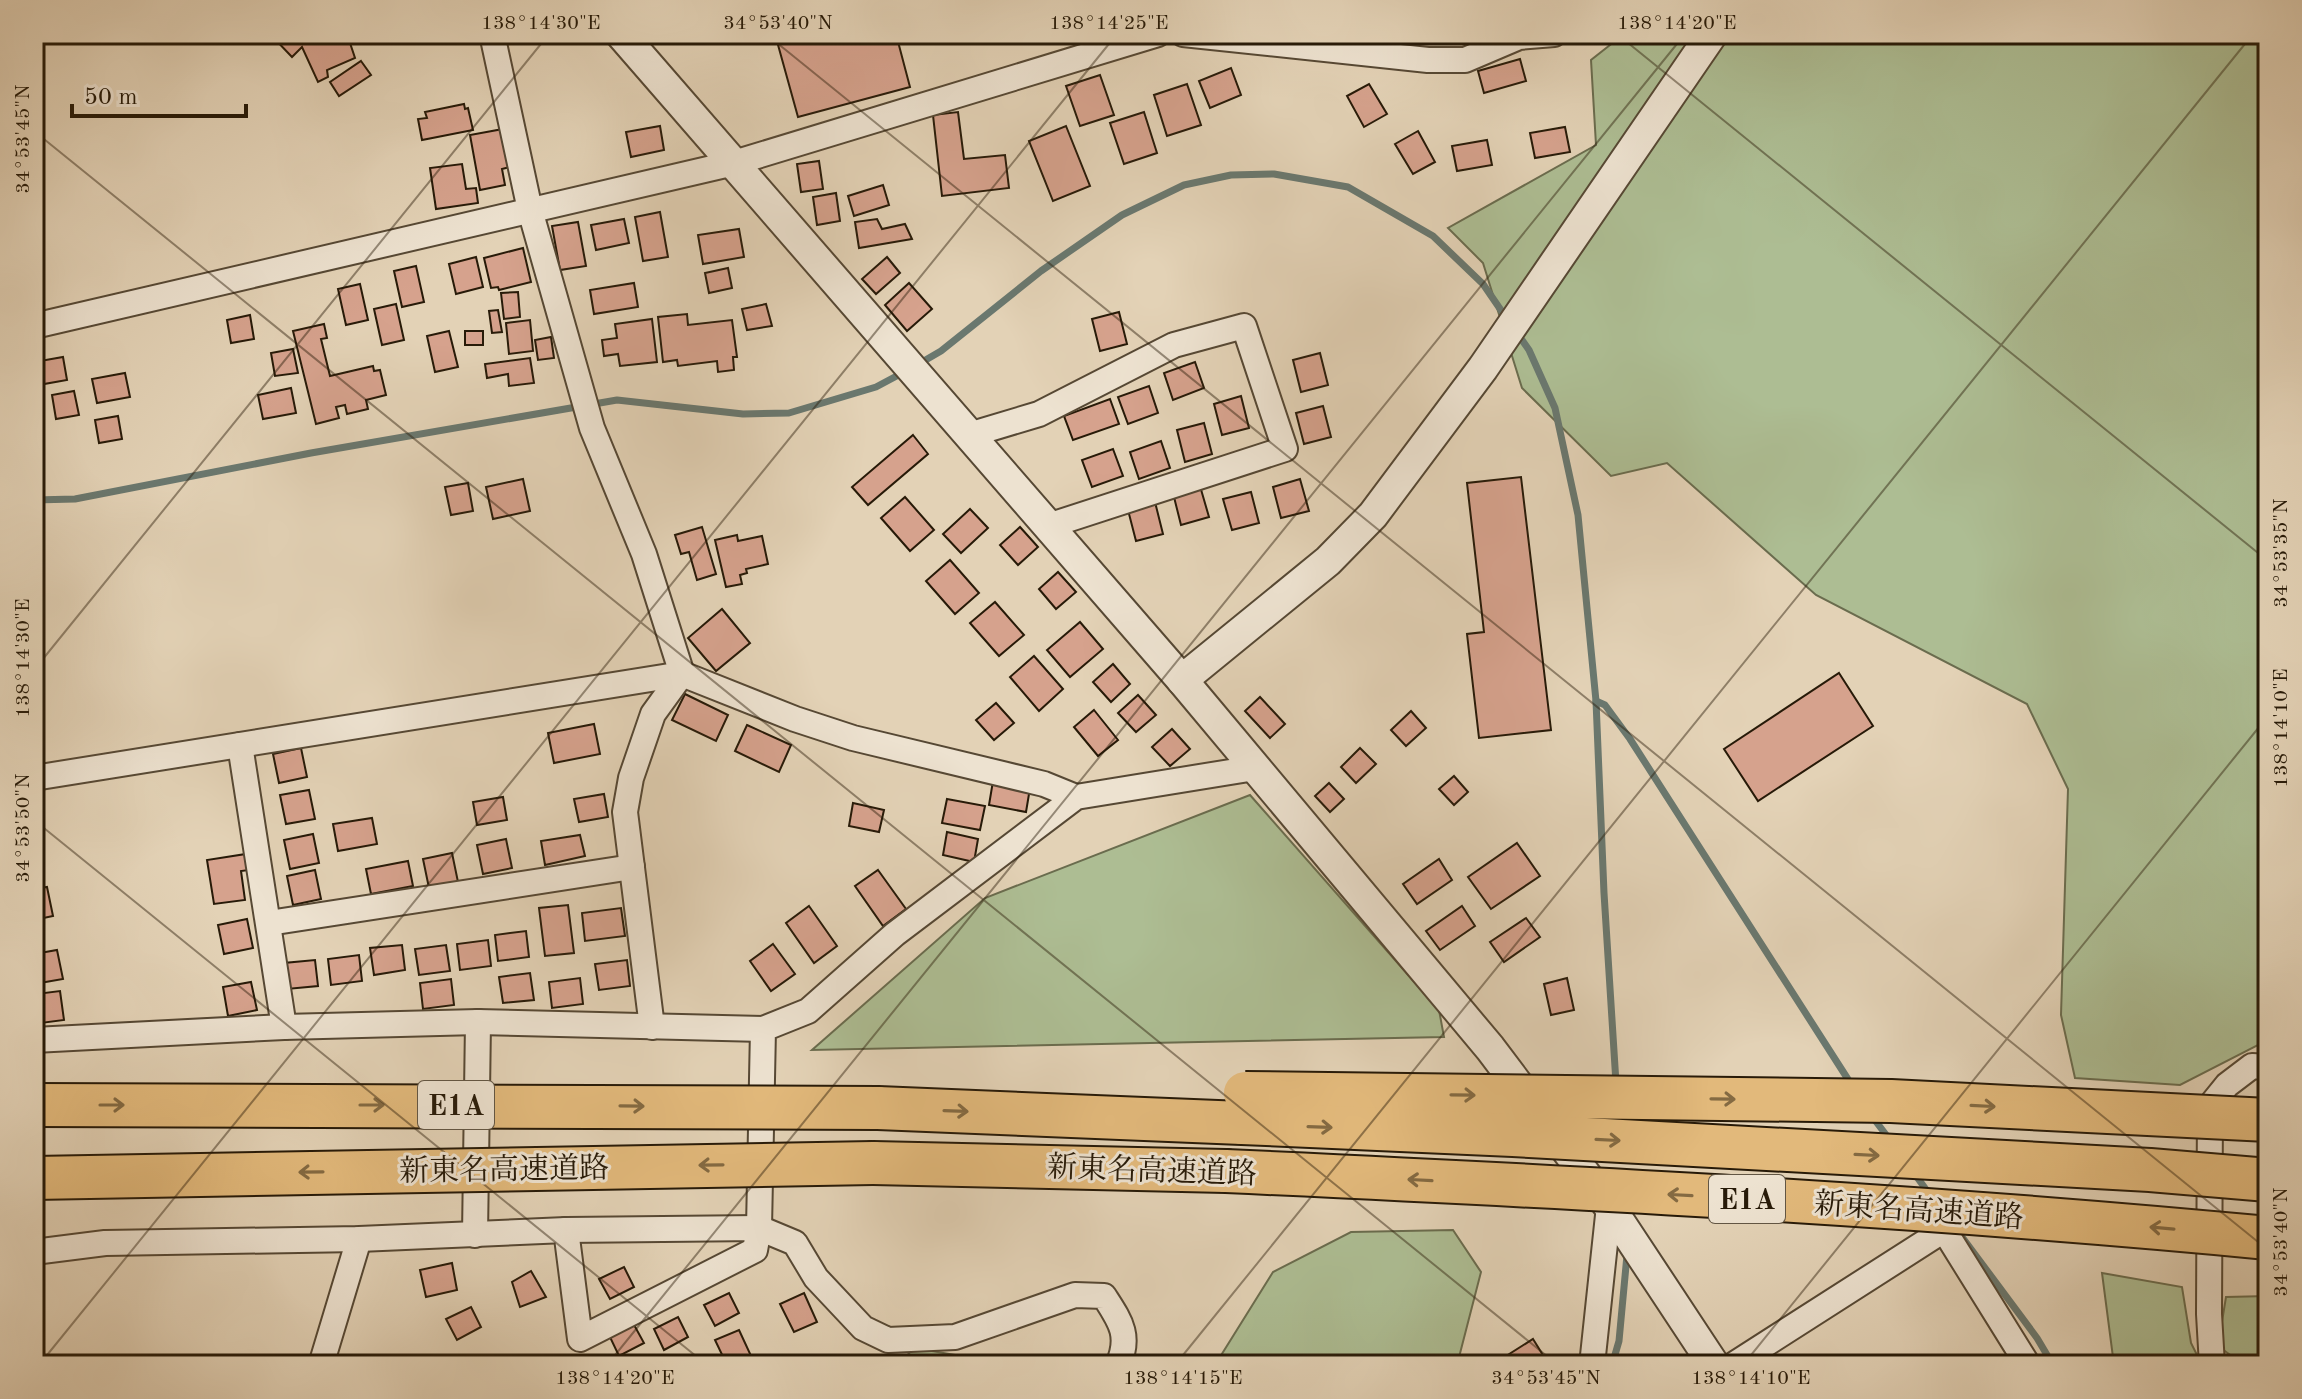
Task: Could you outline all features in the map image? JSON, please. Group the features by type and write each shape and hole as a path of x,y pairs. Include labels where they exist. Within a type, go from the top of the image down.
{"highway":[{"path":"1244,1108 1891,1101 2268,1120"},
{"name":"新東名高速道路","path":"34,1105 878,1108 1065,1115 1244,1108 1513,1135 2150,1170 2268,1180"},
{"name":"新東名高速道路","path":"34,1178 873,1163 1226,1171 1763,1200 2100,1222 2268,1238"},
{"path":"34,1197 226,1173"}],"street":[{"path":"492,34 530,210 592,428 644,554 682,674"},
{"path":"621,34 1182,680 1490,1048 1609,1206 1714,1365"},
{"path":"34,326 734,163 1158,34"},
{"path":"1183,34 1428,60 1465,60 1519,37 1554,34"},
{"path":"1182,680 1328,561 1373,515 1483,368 1712,34"},
{"path":"969,435 1039,414 1174,345 1244,326 1285,449 1048,526"},
{"path":"652,1027 625,812 631,778 653,714 682,674"},
{"path":"34,778 682,674 795,719 853,738 1044,784 1076,797"},
{"path":"240,745 284,1027"},
{"path":"34,1040 284,1027 478,1022 763,1029 808,1011 895,934 1076,797 1255,768"},
{"path":"269,923 632,867"},
{"path":"475,1235 478,1022"},
{"path":"566,1230 580,1339 755,1250 759,1228 763,1029"},
{"path":"2212,1365 2209,1314 2210,1106 2227,1085 2252,1066 2268,1067"},
{"path":"1592,1365 1609,1206"},
{"path":"34,1252 105,1243 359,1239 566,1230 759,1228 795,1243 816,1278 863,1328 888,1340 955,1337 1075,1295 1104,1296 1123,1326 1124,1350 1118,1365"},
{"path":"1733,1365 1944,1230 2028,1365"},
{"path":"321,1365 359,1239"}],"green space":[{"path":"1624,34 2268,34 2268,1040 2180,1085 2075,1078 2061,1015 2068,789 2027,704 1816,595 1667,463 1611,476 1522,388 1483,263 1448,228 1596,145 1591,60"},
{"path":"1250,795 1439,1010 1444,1037 812,1050 985,898"},
{"path":"1453,1230 1481,1272 1457,1365 1215,1365 1273,1272 1351,1232"},
{"path":"2102,1273 2182,1287 2191,1343 2202,1365 2114,1365"},
{"path":"2268,1296 2268,1365 2244,1365 2218,1346 2226,1297"},
{"path":"914,1348 1014,1365 898,1365"}],"building":[{"path":"270,34 301,34 306,38 319,34 347,34 355,58 327,70 328,77 318,82 302,47 292,57"},
{"path":"775,34 896,34 910,87 798,117"},
{"path":"1055,34 1080,34 1058,41"},
{"path":"1520,59 1526,81 1484,93 1478,71"},
{"path":"361,61 371,75 339,96 330,82"},
{"path":"1231,68 1241,95 1210,108 1199,81"},
{"path":"1100,75 1114,115 1080,126 1066,86"},
{"path":"1187,84 1201,125 1167,136 1154,95"},
{"path":"1369,84 1387,114 1364,127 1347,96"},
{"path":"464,104 465,109 468,108 473,130 422,140 418,119 427,118 425,112"},
{"path":"958,112 964,159 1005,155 1009,188 942,196 933,115"},
{"path":"1144,112 1157,153 1124,164 1110,123"},
{"path":"660,126 664,150 631,157 626,132"},
{"path":"1066,126 1090,186 1053,201 1029,141"},
{"path":"1565,127 1570,152 1535,158 1530,133"},
{"path":"503,129 510,167 502,169 505,185 480,190 470,135"},
{"path":"1418,131 1435,162 1413,174 1395,144"},
{"path":"1487,140 1492,165 1457,171 1452,146"},
{"path":"819,161 823,189 801,192 797,164"},
{"path":"462,164 466,189 476,188 478,203 436,209 430,168"},
{"path":"883,185 889,205 854,216 848,196"},
{"path":"836,193 840,221 817,225 813,197"},
{"path":"660,212 668,257 643,261 635,217"},
{"path":"624,219 629,243 596,250 591,225"},
{"path":"877,219 882,229 905,224 912,239 859,248 855,222"},
{"path":"578,222 586,266 560,270 552,226"},
{"path":"739,229 744,257 703,264 698,235"},
{"path":"523,248 531,282 499,290 498,287 491,288 484,258"},
{"path":"476,257 483,287 456,294 449,264"},
{"path":"887,257 900,273 876,294 862,279"},
{"path":"416,266 424,302 402,307 394,271"},
{"path":"728,268 732,288 709,293 705,273"},
{"path":"634,283 638,307 594,314 590,290"},
{"path":"909,283 932,309 907,331 885,305"},
{"path":"360,284 368,320 346,325 338,289"},
{"path":"518,292 520,317 504,319 501,293"},
{"path":"396,304 404,340 382,345 374,309"},
{"path":"766,304 772,326 747,330 742,309"},
{"path":"498,310 502,332 492,333 489,311"},
{"path":"1119,312 1127,344 1100,351 1092,319"},
{"path":"687,314 688,325 732,320 737,357 733,357 734,370 718,372 717,361 678,366 677,360 663,362 658,317"},
{"path":"250,315 254,339 231,343 227,320"},
{"path":"652,319 657,362 620,366 618,354 604,356 602,340 617,338 615,324"},
{"path":"530,320 533,351 509,354 506,323"},
{"path":"324,324 327,338 321,339 330,376 373,366 374,371 380,370 386,395 366,400 368,409 347,414 345,405 336,407 339,418 316,424 293,331"},
{"path":"449,331 458,367 435,372 427,336"},
{"path":"465,331 483,331 483,345 465,345"},
{"path":"551,337 554,358 538,360 535,340"},
{"path":"293,349 298,373 275,376 271,353"},
{"path":"1320,353 1328,385 1301,392 1293,360"},
{"path":"63,357 67,380 44,384 40,361"},
{"path":"530,358 534,383 509,386 508,374 487,378 485,364"},
{"path":"1195,362 1204,388 1173,400 1164,373"},
{"path":"125,373 130,397 97,403 92,379"},
{"path":"1149,386 1158,413 1128,424 1118,397"},
{"path":"291,388 296,413 263,419 258,395"},
{"path":"74,391 79,415 56,419 52,395"},
{"path":"1241,396 1249,428 1222,435 1214,404"},
{"path":"1110,399 1119,424 1073,440 1064,416"},
{"path":"34,401 39,425 34,426"},
{"path":"1323,406 1331,437 1304,444 1296,413"},
{"path":"118,416 122,439 99,443 95,420"},
{"path":"1204,423 1212,454 1185,462 1177,430"},
{"path":"913,435 928,454 868,505 852,487"},
{"path":"1161,441 1170,468 1139,479 1130,452"},
{"path":"1113,449 1123,476 1092,487 1082,460"},
{"path":"1521,477 1551,730 1479,738 1467,634 1484,632 1467,483"},
{"path":"523,479 530,511 493,519 486,487"},
{"path":"1300,479 1309,511 1281,518 1273,487"},
{"path":"468,483 473,511 451,515 445,487"},
{"path":"1200,486 1209,517 1181,525 1173,493"},
{"path":"1251,492 1259,523 1232,530 1223,499"},
{"path":"905,497 934,530 910,551 881,518"},
{"path":"1155,502 1163,534 1136,541 1128,510"},
{"path":"970,509 988,528 961,553 943,534"},
{"path":"702,527 716,574 697,580 689,552 681,554 675,535"},
{"path":"1020,527 1038,547 1018,565 1000,545"},
{"path":"737,535 738,541 762,536 768,564 746,569 747,573 740,575 742,584 726,587 715,540"},
{"path":"950,560 979,593 955,614 926,581"},
{"path":"1058,572 1076,592 1056,609 1039,589"},
{"path":"995,602 1024,635 999,656 970,623"},
{"path":"722,609 750,643 716,671 688,638"},
{"path":"1080,622 1103,649 1070,677 1047,650"},
{"path":"1034,656 1063,689 1039,711 1010,677"},
{"path":"1113,664 1130,684 1111,702 1093,682"},
{"path":"1839,673 1873,726 1758,801 1724,749"},
{"path":"685,694 728,715 716,741 672,720"},
{"path":"1138,695 1156,715 1136,732 1118,713"},
{"path":"1260,697 1285,724 1270,738 1245,711"},
{"path":"996,703 1014,723 994,740 976,720"},
{"path":"1094,710 1118,740 1098,756 1074,727"},
{"path":"1411,711 1426,728 1406,746 1391,730"},
{"path":"594,724 600,754 554,763 548,733"},
{"path":"747,725 791,745 779,772 735,751"},
{"path":"1172,729 1190,749 1170,766 1152,747"},
{"path":"301,748 307,777 279,783 273,754"},
{"path":"1360,748 1376,764 1356,783 1341,767"},
{"path":"1454,776 1468,792 1454,805 1439,789"},
{"path":"993,781 1030,788 1026,812 989,805"},
{"path":"1329,783 1344,799 1330,812 1315,796"},
{"path":"309,790 315,819 286,824 280,795"},
{"path":"604,794 608,817 579,822 574,799"},
{"path":"503,797 507,820 477,825 473,802"},
{"path":"947,799 985,806 980,830 942,823"},
{"path":"853,803 884,810 879,832 849,826"},
{"path":"372,818 377,844 338,851 333,824"},
{"path":"947,832 978,839 974,862 943,855"},
{"path":"313,834 319,863 290,869 284,840"},
{"path":"580,835 585,856 545,865 541,841"},
{"path":"506,839 512,868 483,874 477,845"},
{"path":"1517,843 1540,876 1491,909 1468,877"},
{"path":"452,853 458,882 429,888 423,859"},
{"path":"246,854 249,870 241,871 245,900 214,904 207,860"},
{"path":"1439,859 1452,880 1417,904 1403,884"},
{"path":"408,861 413,886 371,894 366,869"},
{"path":"315,870 321,899 293,905 287,876"},
{"path":"878,870 906,909 883,926 855,886"},
{"path":"47,887 53,916 34,920 34,889"},
{"path":"568,905 574,953 545,956 539,908"},
{"path":"809,906 837,946 814,963 786,923"},
{"path":"1462,906 1475,926 1440,950 1426,931"},
{"path":"621,908 625,936 585,941 582,913"},
{"path":"1526,918 1540,937 1504,962 1490,942"},
{"path":"247,919 253,948 224,954 218,925"},
{"path":"526,931 529,957 498,961 495,935"},
{"path":"488,940 491,966 460,970 457,944"},
{"path":"773,944 795,974 771,991 750,961"},
{"path":"402,945 405,970 374,975 370,948"},
{"path":"446,945 450,971 419,975 415,949"},
{"path":"57,950 63,979 34,984 34,954"},
{"path":"359,955 362,981 331,985 328,959"},
{"path":"315,960 318,986 287,989 284,963"},
{"path":"627,960 630,986 599,990 595,964"},
{"path":"530,973 534,1000 503,1003 499,977"},
{"path":"580,978 583,1004 552,1008 549,982"},
{"path":"1567,978 1574,1010 1551,1015 1544,984"},
{"path":"451,979 454,1005 423,1009 420,983"},
{"path":"251,982 257,1010 228,1016 223,987"},
{"path":"60,991 64,1020 41,1023 36,994"},
{"path":"452,1263 457,1290 426,1297 420,1270"},
{"path":"624,1267 634,1287 610,1299 599,1279"},
{"path":"531,1271 546,1297 520,1307 512,1282"},
{"path":"729,1293 739,1313 715,1326 704,1305"},
{"path":"804,1293 817,1322 794,1332 780,1304"},
{"path":"471,1307 481,1327 457,1340 446,1319"},
{"path":"678,1317 688,1337 664,1350 654,1329"},
{"path":"633,1323 644,1343 619,1356 609,1335"},
{"path":"739,1330 752,1358 737,1365 727,1365 715,1340"},
{"path":"1533,1339 1546,1360 1538,1365 1492,1365"},
{"path":"695,1356 699,1365 676,1365"},
{"path":"1663,1357 1668,1365 1650,1365"}],"waterway":[{"path":"917,365 941,351 1041,271 1122,215 1184,185 1231,175 1274,174 1348,187 1433,236 1483,284 1507,319"},
{"path":"1517,333 1529,350 1555,408 1578,515 1596,701 1616,1083"},
{"path":"34,500 75,499 311,453 617,400 743,414 789,413 876,387 906,371"},
{"path":"1596,701 1605,705 1630,739 1851,1084"},
{"path":"1871,1115 1890,1140"},
{"path":"1914,1173 1930,1195"},
{"path":"1962,1237 2037,1338 2053,1365"},
{"path":"1612,1365 1619,1341 1627,1255"}]}
